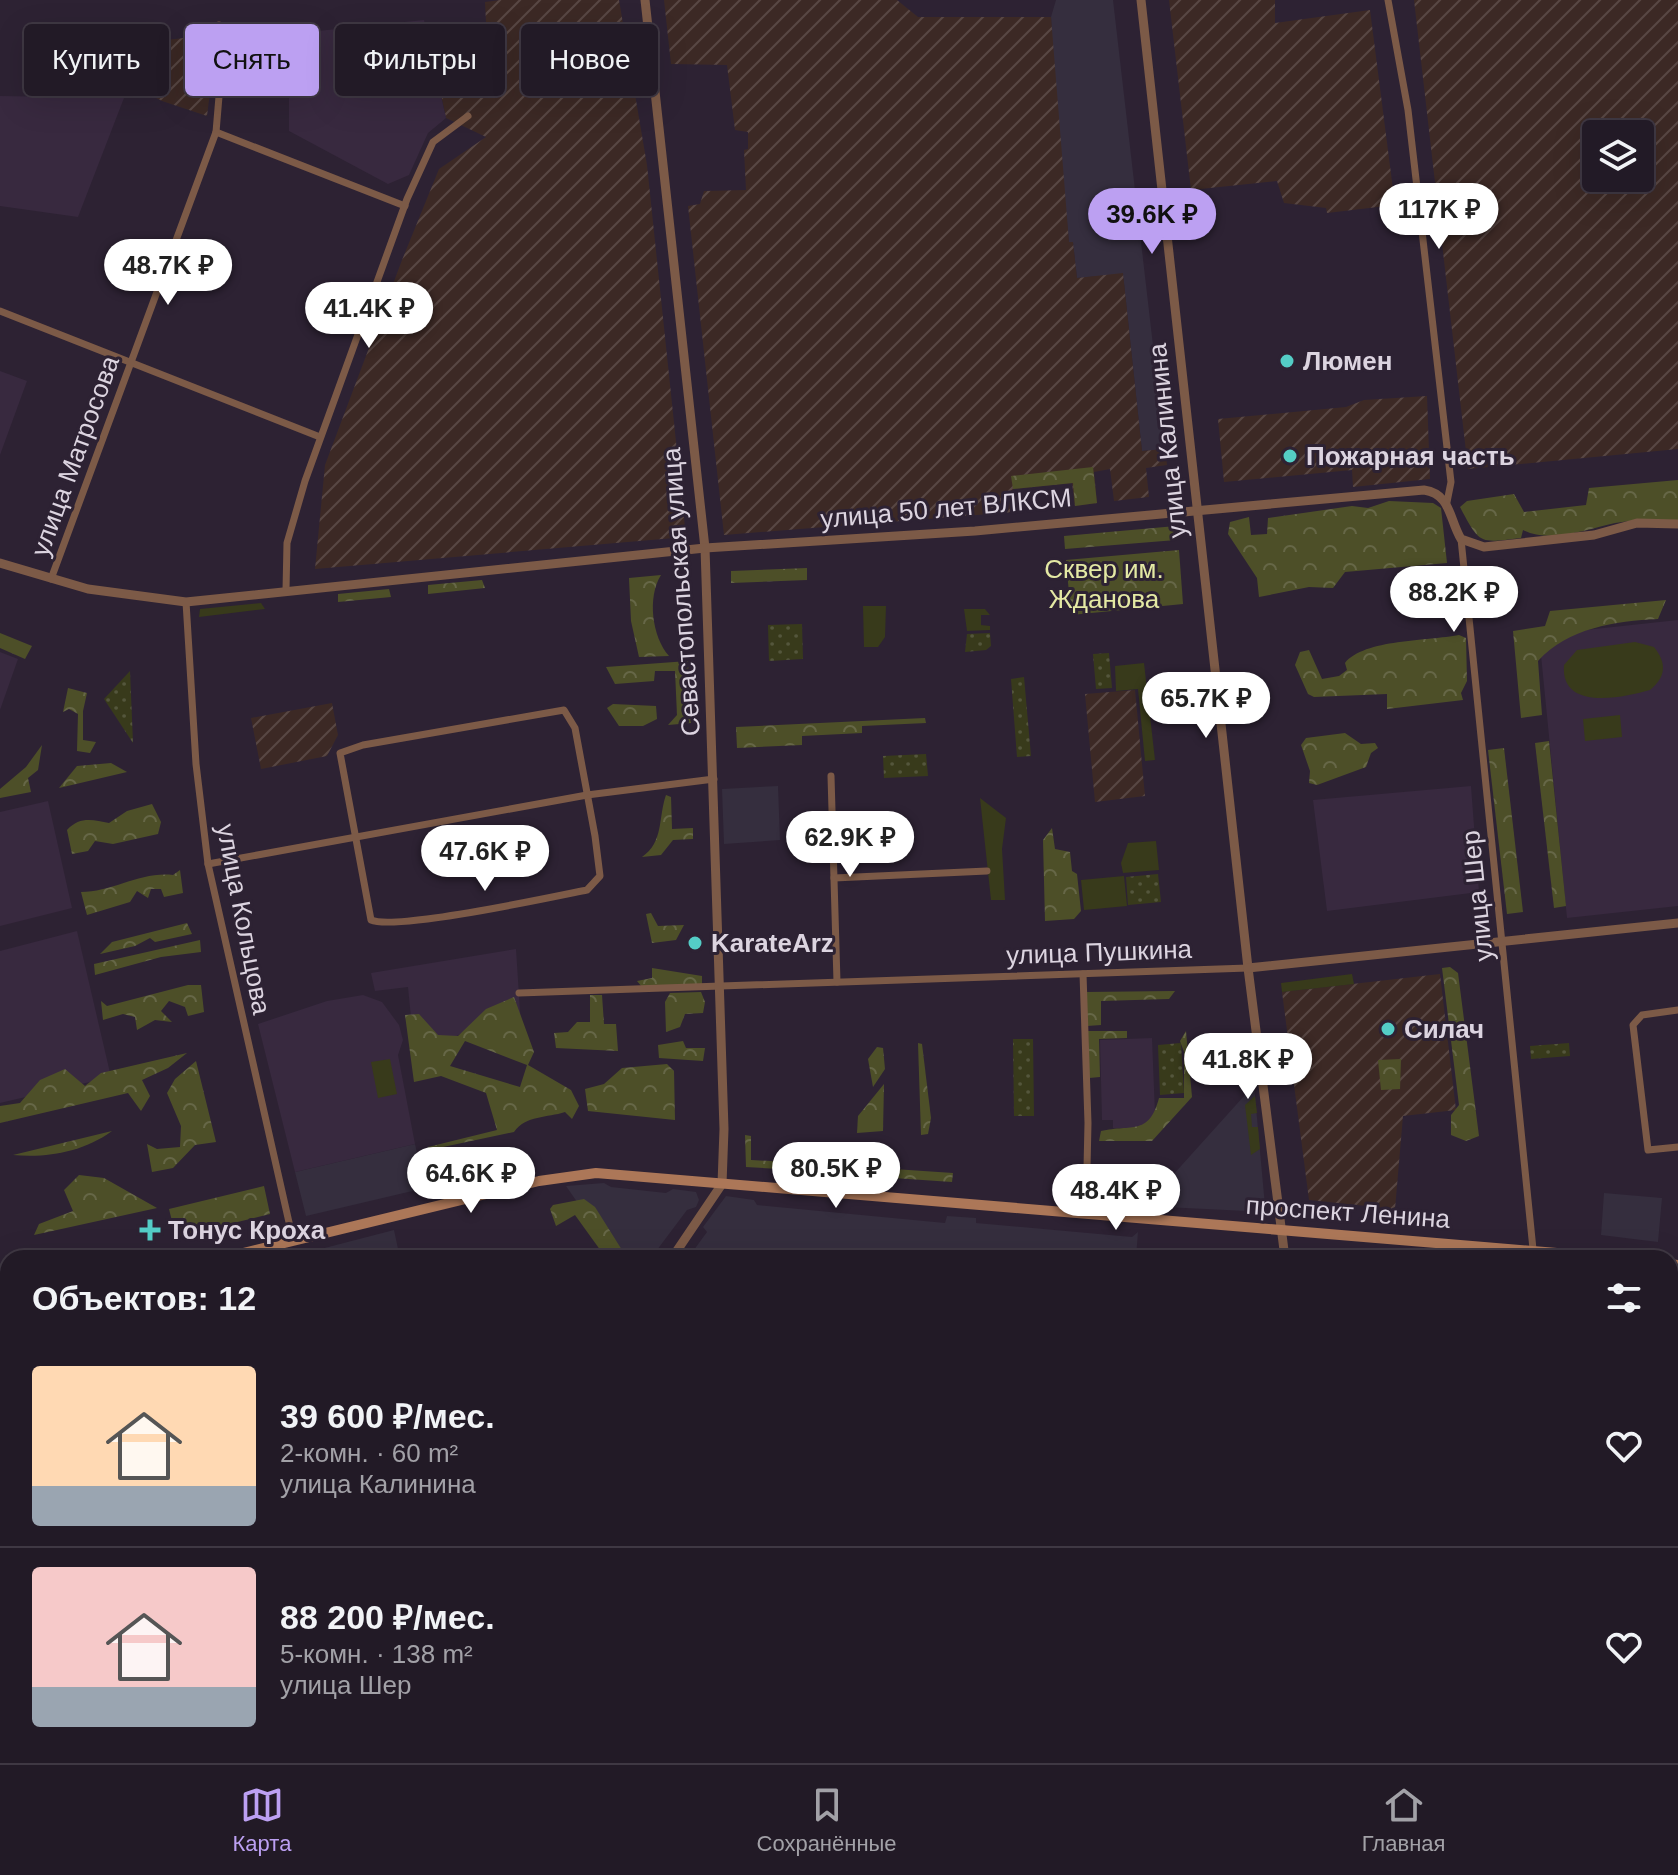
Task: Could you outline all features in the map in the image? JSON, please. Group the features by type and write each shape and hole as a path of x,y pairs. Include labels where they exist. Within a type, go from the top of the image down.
{"main road":[{"name":"проспект Ленина","path":"254,1250 584,1173 1542,1250"}],"street":[{"name":"Севастопольская улица","path":"645,0 705,548 725,1152 722,1184"},
{"name":"улица Калинина","path":"1141,0 1248,968 1284,1250"},
{"path":"1388,0 1408,110 1451,482 1447,502 1452,524 1461,539 1484,547 1594,535 1637,523 1678,524"},
{"name":"улица Матросова","path":"51,579 216,132 219,96"},
{"path":"286,590 287,543 320,437 405,206 433,142 468,116"},
{"path":"216,132 405,206"},
{"path":"0,311 320,437"},
{"name":"улица 50 лет ВЛКСМ","path":"0,563 88,589 186,602 705,548 975,531 1197,508 1424,490 1436,492 1447,502"},
{"name":"улица Шер","path":"1461,539 1533,1249"},
{"name":"улица Кольцова","path":"186,602 196,764 208,864 293,1240"},
{"path":"564,710 571,717 600,876 595,886 587,890 491,908 379,923 371,920 354,837 340,753 363,745 564,710"},
{"path":"831,776 837,982"},
{"path":"208,864 587,795 714,779"},
{"path":"834,878 987,871"},
{"name":"улица Пушкина","path":"519,993 1248,968 1678,923"},
{"path":"1083,974 1088,1123 1086,1213"},
{"path":"1678,1010 1642,1015 1633,1025 1648,1150 1678,1147"},
{"path":"677,1250 722,1184"}],"shaded area":[{"path":"619,0 623,24 521,24 521,96 635,96 647,165 686,537 315,569 325,465 402,260 439,169 486,137 446,118 441,96 505,96 505,24 481,24 486,23 485,2"},
{"path":"664,0 897,0 918,17 1051,17 1069,242 1073,242 1077,278 1123,273 1142,451 1165,449 1167,465 1146,468 1149,497 1114,501 1110,469 1094,472 1097,503 1075,506 1072,483 1013,489 1015,512 724,535 688,206 700,204 704,191 746,190 744,150 748,149 748,132 735,130 727,65 671,64"},
{"path":"1056,0 1113,0 1165,449 1142,451 1123,274 1077,278 1073,243 1069,243 1055,100 1051,17"},
{"path":"1169,0 1275,0 1275,23 1370,10 1395,205 1327,213 1326,208 1284,203 1277,181 1191,190"},
{"path":"1414,0 1678,0 1678,449 1468,469"},
{"path":"424,20 425,24 385,24"},
{"path":"335,29 335,96 441,96 446,118 428,133 409,175 388,184 289,131 289,96 319,96 319,31"},
{"path":"185,38 185,96 210,96 207,116 152,96 169,96 169,40"},
{"path":"0,96 124,98 78,217 0,206"},
{"path":"0,371 27,381 0,455"},
{"path":"1427,396 1430,479 1353,487 1352,470 1224,482 1218,419 1346,407 1364,400"},
{"path":"1678,620 1678,906 1567,918 1539,635"},
{"path":"0,652 18,659 0,710"},
{"path":"1135,690 1145,796 1095,802 1085,694"},
{"path":"332,703 338,735 327,756 261,769 251,718"},
{"path":"778,786 780,840 724,844 722,789"},
{"path":"1471,786 1479,892 1327,911 1313,800"},
{"path":"48,801 72,908 0,926 0,812"},
{"path":"77,931 111,1077 0,1103 0,951"},
{"path":"516,949 521,1026 464,1032 415,1059 408,987 375,991 371,973"},
{"path":"1440,974 1456,1110 1403,1116 1395,1209 1309,1200 1282,992"},
{"path":"363,995 382,1002 399,1025 403,1040 398,1055 415,1144 295,1172 258,1024 327,1001"},
{"path":"1152,1038 1155,1114 1140,1128 1113,1128 1113,1120 1102,1120 1100,1040"},
{"path":"1254,1085 1265,1206 1261,1212 1248,1215 1246,1211 1145,1206"},
{"path":"415,1144 425,1188 306,1216 295,1172"},
{"path":"604,1183 611,1187 666,1193 673,1189 696,1192 699,1200 696,1207 687,1210 657,1250 610,1250 566,1186"},
{"path":"1604,1193 1662,1198 1658,1242 1601,1235"},
{"path":"726,1196 754,1200 757,1205 945,1223 947,1216 976,1218 976,1223 1132,1237 1138,1232 1137,1250 694,1250 707,1232 703,1227"},
{"path":"394,1230 398,1250 317,1250"}],"green space":[{"path":"1093,467 1097,503 1075,506 1073,483 1013,489 1011,476"},
{"path":"1678,480 1678,520 1623,522 1557,536 1523,530 1521,538 1482,539 1472,529 1460,507 1467,501 1514,494 1524,512 1586,505 1589,488"},
{"path":"1389,501 1433,503 1441,508 1447,563 1345,572 1333,588 1309,587 1259,597 1257,578 1228,534 1230,522 1249,517 1251,535 1267,534 1268,518 1352,506 1368,508"},
{"path":"1176,526 1176,540 1065,549 1064,536"},
{"name":"Сквер им. Жданова","path":"1179,550 1183,604 1071,615 1066,560"},
{"path":"807,568 807,580 731,583 731,571"},
{"path":"661,575 654,594 653,617 663,648 669,656 639,657 631,621 629,578"},
{"path":"482,580 485,588 428,594 428,585"},
{"path":"389,589 391,597 338,602 338,594"},
{"path":"1666,600 1658,619 1593,628 1550,650 1538,661 1542,715 1521,718 1513,631 1545,626 1550,611"},
{"path":"261,603 265,609 199,617 200,609"},
{"path":"863,606 886,606 885,637 878,647 864,647"},
{"path":"964,609 985,609 990,615 981,615 981,625 990,626 990,630 967,631"},
{"path":"802,624 803,659 769,661 768,625"},
{"path":"0,633 32,646 25,659 0,648"},
{"path":"990,633 991,646 986,650 965,652 967,634"},
{"path":"1459,635 1466,638 1467,681 1461,693 1463,700 1387,709 1387,694 1314,697 1308,694 1295,665 1300,652 1309,650 1322,679 1339,676 1347,670 1345,663 1367,649"},
{"path":"1635,642 1654,647 1663,664 1662,675 1650,690 1595,698 1572,689 1565,680 1564,665 1577,650"},
{"path":"1109,653 1112,688 1096,689 1093,654"},
{"path":"688,661 691,723 668,725 677,715 675,671 655,671 654,681 615,684 606,667"},
{"path":"1144,663 1155,760 1145,761 1138,689 1116,691 1115,666"},
{"path":"130,671 133,743 104,699"},
{"path":"1024,677 1031,756 1017,757 1011,679"},
{"path":"68,688 87,693 83,711 83,740 96,742 90,753 77,751 78,714 69,709 63,712"},
{"path":"613,704 656,706 657,719 643,726 619,726 607,708"},
{"path":"1620,715 1622,737 1585,741 1583,719"},
{"path":"925,718 926,723 862,726 862,733 802,736 802,745 737,748 736,727"},
{"path":"1345,733 1361,744 1375,743 1378,748 1371,753 1366,767 1317,785 1309,783 1310,771 1301,745 1306,738"},
{"path":"1549,741 1566,906 1554,908 1535,743"},
{"path":"42,745 38,770 28,778 31,792 0,798 0,789 26,767"},
{"path":"1504,748 1523,912 1507,914 1488,750"},
{"path":"926,754 928,776 884,778 883,756"},
{"path":"111,763 127,772 59,788 77,766"},
{"path":"666,795 671,797 672,829 693,828 693,839 673,840 661,855 642,857 657,837"},
{"path":"980,798 1006,818 1002,849 1005,900 991,900"},
{"path":"152,804 161,822 158,834 113,844 95,841 88,851 72,854 67,830 72,826 87,820 109,823 127,811"},
{"path":"1052,828 1055,849 1070,852 1072,871 1077,874 1081,911 1074,919 1045,921 1043,840"},
{"path":"1156,841 1159,870 1123,873 1121,863 1128,843"},
{"path":"180,870 183,893 164,897 161,889 151,889 148,898 137,891 130,902 87,915 81,892 150,876 173,875"},
{"path":"1158,874 1161,902 1128,905 1126,877"},
{"path":"1124,876 1127,906 1084,910 1081,880"},
{"path":"651,913 658,926 684,925 676,940 652,943 646,914"},
{"path":"187,923 192,934 155,942 150,938 135,946 100,954 112,942"},
{"path":"200,940 201,952 161,957 95,975 94,964"},
{"path":"1450,967 1458,973 1479,1136 1466,1141 1451,1135 1451,1115 1459,1105 1442,968"},
{"path":"652,968 702,976 702,987 642,987 637,981 652,978"},
{"path":"1352,974 1354,984 1282,992 1281,983"},
{"path":"188,985 201,985 204,1012 188,1016 185,1007 169,1001 161,1011 172,1022 155,1020 137,1030 135,1017 123,1014 103,1020 101,1001 107,1006"},
{"path":"1175,991 1169,999 1101,1001 1101,1025 1087,1026 1086,992"},
{"path":"701,992 705,1002 703,1013 685,1014 680,1027 666,1032 665,1002 670,993"},
{"path":"590,995 602,995 604,1024 616,1024 618,1051 556,1048 554,1033 568,1032 577,1022 590,1022"},
{"path":"514,997 534,1052 528,1065 571,1090 579,1106 572,1119 565,1112 537,1118 524,1123 514,1132 429,1150 428,1147 497,1130 486,1093 441,1076 414,1082 405,1015 419,1014 438,1035 458,1036 486,1009","holes":["465,1041 527,1065 520,1087 450,1066"]},
{"path":"1088,1031 1127,1031 1127,1038 1099,1039 1100,1077 1089,1078"},
{"path":"1186,1031 1192,1097 1152,1141 1099,1141 1101,1131 1144,1123 1155,1110 1159,1098 1184,1098 1184,1052 1180,1041"},
{"path":"1244,1036 1248,1040 1254,1083 1244,1093 1237,1037"},
{"path":"1013,1039 1033,1039 1034,1116 1014,1116"},
{"path":"683,1041 686,1048 705,1048 703,1061 659,1058 658,1045"},
{"path":"918,1043 922,1044 931,1118 928,1134 921,1135"},
{"path":"1181,1043 1184,1093 1160,1095 1158,1045"},
{"path":"1569,1043 1570,1056 1531,1059 1530,1046"},
{"path":"877,1047 883,1048 885,1069 873,1087 868,1059"},
{"path":"187,1053 168,1068 142,1080 150,1096 141,1111 128,1093 0,1123 0,1106 20,1103 40,1080 65,1069 85,1086 101,1073"},
{"path":"390,1059 397,1094 378,1098 371,1062"},
{"path":"1401,1059 1400,1089 1381,1090 1378,1060"},
{"path":"196,1061 216,1142 195,1145 173,1168 152,1172 147,1144 157,1149 180,1147 181,1126 167,1093 175,1079"},
{"path":"667,1064 674,1071 675,1120 588,1111 585,1089 604,1084 622,1068"},
{"path":"884,1084 883,1131 857,1133 858,1116"},
{"path":"1255,1096 1257,1113 1251,1114 1252,1127 1258,1127 1260,1149 1251,1155 1245,1105"},
{"path":"112,1131 89,1144 65,1152 13,1155"},
{"path":"745,1135 751,1136 751,1160 844,1165 844,1173 746,1167"},
{"path":"864,1167 953,1173 952,1182 864,1176"},
{"path":"79,1175 104,1178 157,1208 34,1235 39,1224 73,1211 64,1190"},
{"path":"264,1186 270,1214 176,1237 169,1209"},
{"path":"584,1199 595,1207 622,1250 600,1250 575,1215 556,1226 550,1209 553,1205"}],"place":[{"name":"Люмен","path":"1287,361"},
{"name":"Пожарная часть","path":"1290,456"},
{"name":"KarateArz","path":"695,943"},
{"name":"Силач","path":"1388,1029"},
{"name":"Тонус Кроха","path":"150,1230"}]}
